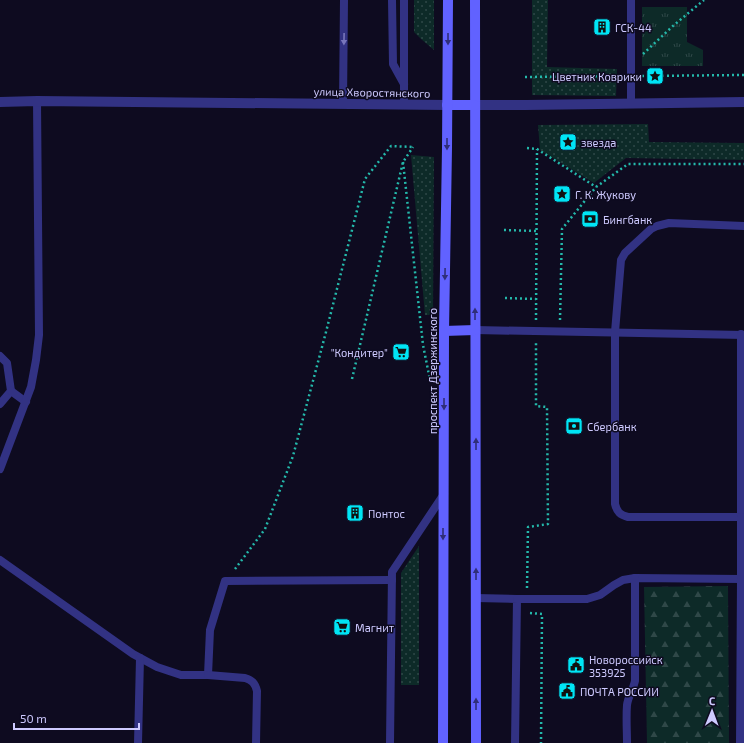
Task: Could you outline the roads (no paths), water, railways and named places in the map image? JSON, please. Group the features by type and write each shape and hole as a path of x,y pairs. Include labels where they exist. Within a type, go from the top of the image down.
{"street":[{"name":"проспект Дзержинского","path":"443,743 444,331 448,0"},
{"path":"475,0 476,743"},
{"name":"улица Хворостянского","path":"0,102 37,101 526,105 744,102"},
{"path":"444,331 475,330"}],"lane":[{"path":"343,103 344,0"},
{"path":"392,0 393,64 404,84"},
{"path":"404,0 404,104"},
{"path":"631,0 631,104"},
{"path":"0,469 31,387 39,335 37,101"},
{"path":"741,517 628,517 621,515 617,511 615,504 615,332 621,260 625,253 651,229 669,223 744,226"},
{"path":"475,330 743,334 741,517 743,579 740,743"},
{"path":"0,356 7,363 11,391 26,402"},
{"path":"0,404 11,391"},
{"path":"390,743 392,572 444,494"},
{"path":"0,560 133,654 157,667 181,675 208,675 245,678 251,680 255,684 257,691 256,743"},
{"path":"476,598 587,598 600,595 623,580 635,578 743,579"},
{"path":"627,743 628,698 634,688 635,681 635,578"},
{"path":"208,675 210,630 225,581 392,580"},
{"path":"515,743 517,599"},
{"path":"138,743 140,658"}],"place":[{"name":"ГСК-44","path":"602,27"},
{"name":"Цветник Коврики","path":"655,76"},
{"name":"звезда","path":"568,142"},
{"name":"Г. К. Жукову","path":"562,194"},
{"name":"Бингбанк","path":"590,219"},
{"name":"\"Кондитер\"","path":"401,352"},
{"name":"Сбербанк","path":"574,426"},
{"name":"Понтос","path":"355,513"},
{"name":"Магнит","path":"342,627"},
{"name":"Новороссийск 353925","path":"576,665"},
{"name":"ПОЧТА РОССИИ","path":"567,691"}]}
